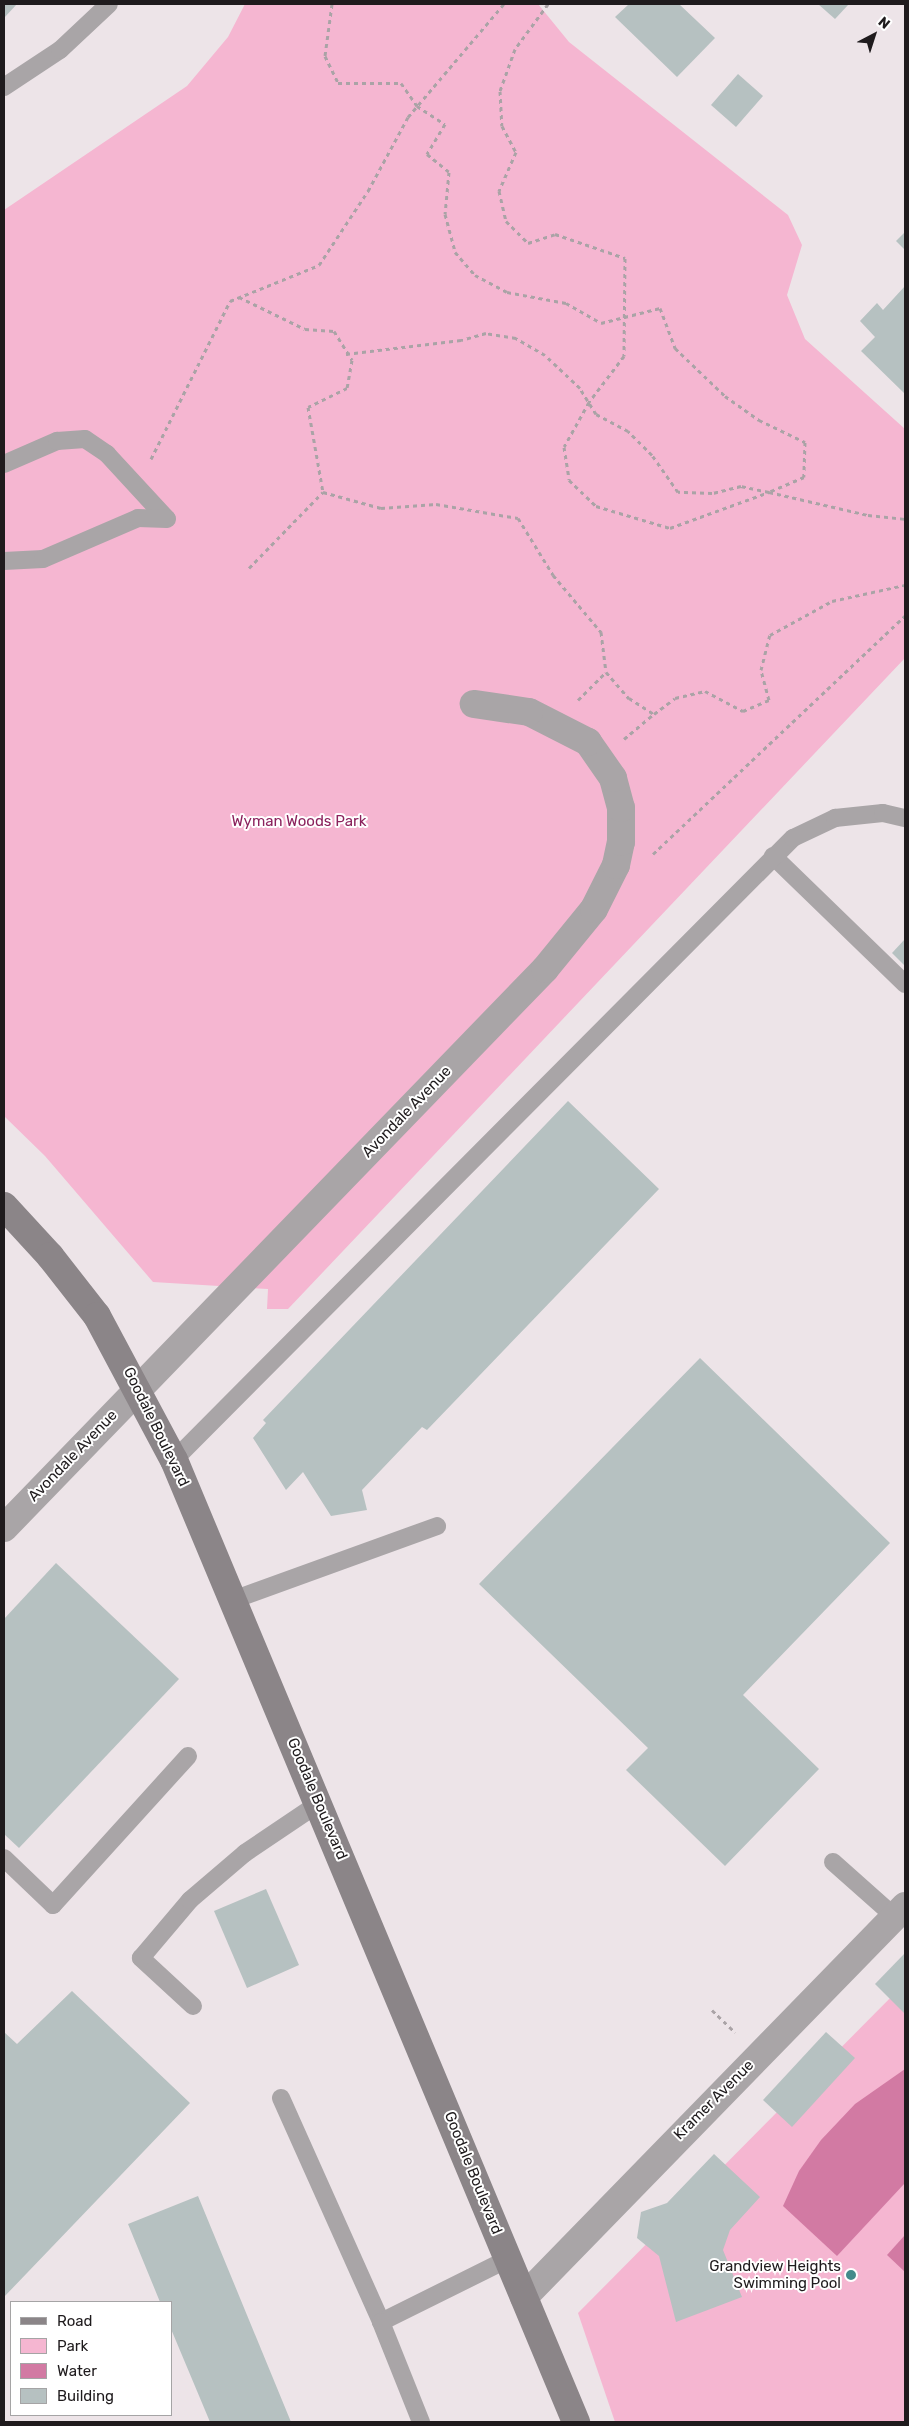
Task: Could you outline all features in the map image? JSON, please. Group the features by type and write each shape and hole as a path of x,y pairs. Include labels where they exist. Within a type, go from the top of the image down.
{"main road":[{"name":"Goodale Boulevard","path":"4,1206 50,1256 96,1316 138,1388 174,1460 319,1803 576,2422"}],"street":[{"name":"Avondale Avenue","path":"4,1528 545,970 594,909 612,874 621,842 621,808 613,778 588,742 529,712 474,704"},
{"name":"Kramer Avenue","path":"524,2297 900,1911"}],"lane":[{"path":"4,87 60,50 108,4"},
{"path":"4,464 57,441 85,439 107,454 167,519 138,518 43,559 4,561"},
{"path":"174,1460 772,856 793,838 835,818 883,813 905,818"},
{"path":"772,856 905,984"},
{"path":"233,1600 437,1526"},
{"path":"4,1858 53,1905 188,1756"},
{"path":"193,2006 141,1958 190,1900 245,1853 319,1803"},
{"path":"833,1862 900,1911"},
{"path":"281,2098 381,2322 420,2422"},
{"path":"381,2322 508,2259"}],"path":[{"path":"332,4 325,56 338,83 401,83 418,106 445,124 427,154 449,172 445,214 455,252 475,275 507,292 566,303 601,323 625,317 660,308 675,348 725,396 759,420 805,442 804,477 769,492 670,528 596,506 569,480 564,447 589,402 624,356 625,317 625,258 555,234 528,243 506,221 499,191 516,152 502,126 500,90 515,49 548,4"},
{"path":"136,486 230,301 319,265 418,106 504,4"},
{"path":"239,298 305,329 334,332 346,354 352,360 347,388 308,407 323,492"},
{"path":"346,354 461,340 486,333 516,338 544,355 589,402 596,414 628,431 652,455 678,492 712,493 741,486 868,515 905,519"},
{"path":"249,568 323,492"},
{"path":"323,492 381,508 436,504 518,518 553,574 601,632 606,672 629,698 654,714 675,698 706,691 743,710 769,700 761,670 770,635 832,601 905,585"},
{"path":"645,861 905,616"},
{"path":"712,2010 735,2032"}],"green space":[{"name":"Wyman Woods Park","path":"245,4 538,4 569,42 788,215 802,245 787,295 805,339 905,429 905,658 288,1309 267,1309 268,1289 153,1282 45,1156 4,1116 4,210 187,86 228,37"},
{"path":"905,1983 905,2422 615,2422 578,2313"}],"water":[{"path":"905,2069 905,2183 837,2256 783,2206 799,2171 821,2140 855,2104"},
{"path":"905,2235 905,2272 887,2255"}],"building":[{"path":"4,4 17,4 4,18"},
{"path":"629,4 679,4 715,38 677,77 615,17"},
{"path":"818,4 849,4 835,19"},
{"path":"738,74 763,96 736,127 711,105"},
{"path":"905,232 905,250 896,241"},
{"path":"905,286 904,393 861,351 875,337 860,321 877,303 883,310"},
{"path":"905,939 905,966 892,953"},
{"path":"568,1101 659,1189 427,1430 422,1427 362,1490 367,1510 331,1516 303,1472 286,1490 253,1438 266,1423 263,1420"},
{"path":"700,1358 890,1543 743,1695 819,1769 725,1866 626,1770 648,1748 479,1584"},
{"path":"56,1563 179,1679 19,1848 4,1834 4,1619"},
{"path":"266,1889 299,1965 247,1988 214,1911"},
{"path":"905,1953 905,2014 875,1984"},
{"path":"72,1991 190,2103 4,2297 4,2032 17,2044"},
{"path":"826,2032 855,2058 792,2127 763,2100"},
{"path":"714,2154 760,2197 730,2230 723,2250 742,2297 676,2322 659,2256 637,2238 641,2212 667,2203"},
{"path":"198,2196 291,2422 210,2422 172,2331 172,2301 160,2301 128,2224"}],"place":[{"name":"Grandview Heights Swimming Pool","path":"851,2275"}]}
